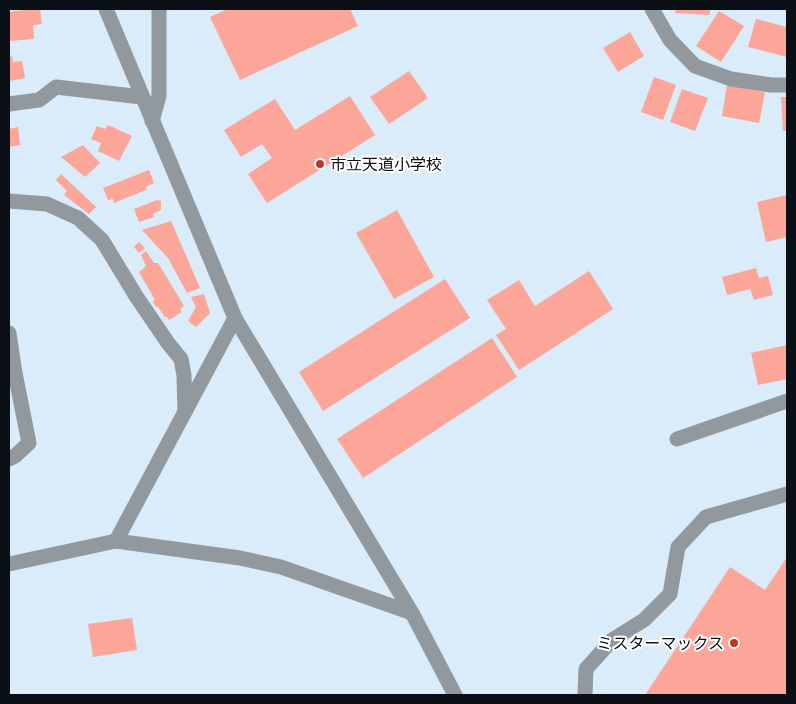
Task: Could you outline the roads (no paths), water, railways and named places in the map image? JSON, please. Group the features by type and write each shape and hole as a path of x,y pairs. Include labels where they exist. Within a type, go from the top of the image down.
{"street":[{"path":"106,9 235,318 412,613 455,695"},
{"path":"152,120 159,96 159,9"},
{"path":"652,9 670,40 695,66 731,79 787,86"},
{"path":"9,104 39,100 56,87 142,97"},
{"path":"9,202 48,204 78,218 102,240 136,296 181,359 184,374 185,411"},
{"path":"116,541 235,318"},
{"path":"9,333 29,444 9,459"},
{"path":"677,439 787,402"},
{"path":"584,695 586,669 612,640 644,620 670,594 678,547 706,517 787,494"},
{"path":"9,564 116,541 240,558 281,567 412,613"}],"place":[{"name":"市立天道小学校","path":"320,164"},
{"name":"ミスターマックス","path":"734,643"}]}
